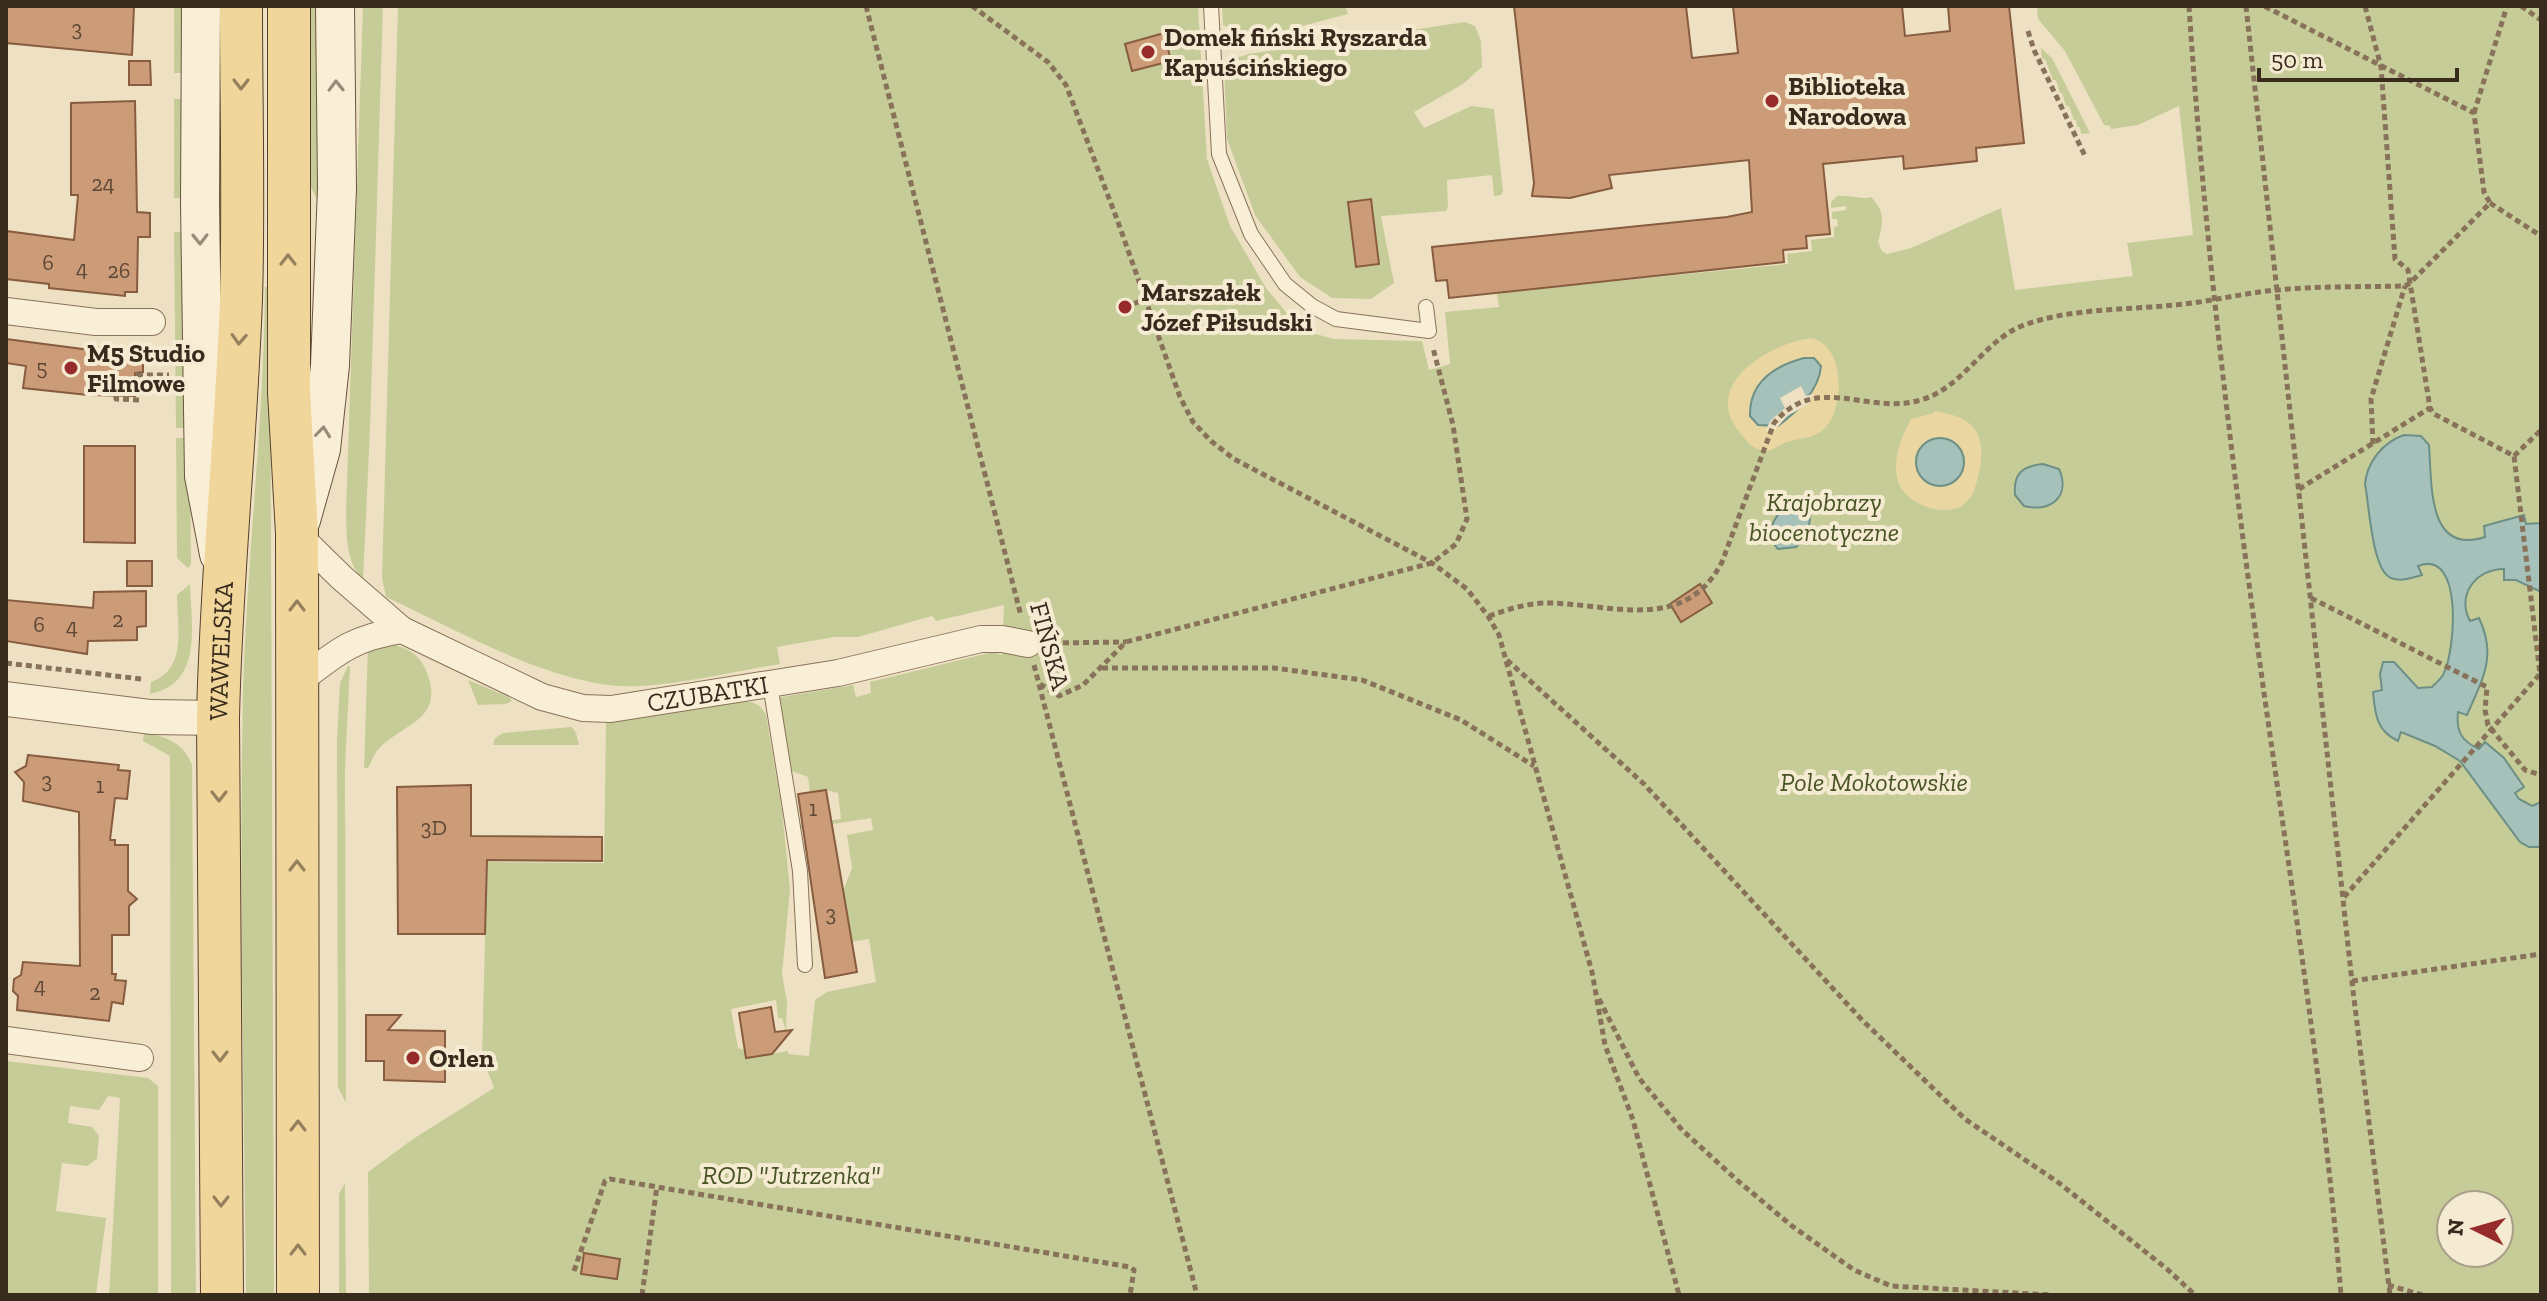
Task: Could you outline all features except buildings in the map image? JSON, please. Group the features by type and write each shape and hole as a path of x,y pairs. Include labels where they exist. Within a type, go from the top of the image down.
{"main road":[{"path":"201,6 204,476 225,579"},
{"name":"WAWELSKA","path":"222,1295 218,718 219,654 241,300 241,6"},
{"path":"289,6 289,392 297,534 298,1295"},
{"path":"297,534 321,449 330,365 337,189 335,6"}],"street":[{"path":"6,311 96,322 152,322"},
{"name":"CZUBATKI","path":"297,534 402,630 542,697 583,708 611,709 838,673 981,639 1028,644"},
{"path":"297,683 360,639 402,630"},
{"path":"6,699 151,717 218,718"},
{"path":"6,1040 140,1058"}],"lane":[{"path":"1211,6 1219,154 1251,234 1285,284 1312,306 1336,319 1429,331 1426,307"},
{"path":"770,684 800,871 805,965"}],"path":[{"name":"FIŃSKA","path":"866,6 1197,1295"},
{"path":"972,6 1048,62 1066,85 1180,397 1193,422 1234,459 1432,563 1467,589 1490,615 1499,635 1597,994 1602,1035 1633,1120 1679,1295"},
{"path":"2189,6 2214,302 2301,953 2341,1295"},
{"path":"2246,6 2352,982 2390,1295"},
{"path":"2264,6 2474,113"},
{"path":"2365,6 2381,67 2395,259 2408,270 2407,284 2371,399 2373,444"},
{"path":"2507,6 2474,113 2484,192 2490,203 2541,236"},
{"path":"2521,6 2541,20"},
{"path":"2028,31 2034,50 2086,158"},
{"path":"1490,615 1539,603 1654,611 1674,606 1707,585 1714,577 1774,423 1787,410 1816,397 1892,404 1920,401 1954,383 1998,341 2021,326 2060,316 2214,302 2277,290 2407,284 2490,203"},
{"path":"2407,284 2430,408 2434,414 2514,456"},
{"path":"1125,307 1146,299"},
{"path":"1028,644 1126,642 1432,563 1456,544 1467,519 1453,425 1437,368"},
{"path":"116,396 116,399 139,400 138,375 169,375"},
{"path":"2299,489 2430,408"},
{"path":"2514,456 2541,430"},
{"path":"2344,897 2540,674 2538,636 2514,456"},
{"path":"2310,598 2487,687 2485,710 2492,730 2525,770 2541,775"},
{"path":"1039,684 1059,696 1083,685 1126,642"},
{"path":"1505,658 1644,784 1862,1020 1965,1119 2059,1183 2195,1295"},
{"path":"6,663 141,679"},
{"path":"1101,668 1274,668 1362,680 1461,720 1535,767"},
{"path":"2352,982 2541,954"},
{"path":"1597,994 1639,1078 1682,1130 1792,1226 1854,1270 1891,1286 2051,1295"},
{"path":"574,1271 605,1181 618,1180 1130,1267 1134,1270 1130,1295"},
{"path":"642,1295 657,1186"},
{"path":"2388,1285 2422,1295"}],"green space":[{"path":"174,6 187,6 187,73 174,73"},
{"path":"306,6 316,6 319,204 311,187 308,168"},
{"path":"363,6 383,6 363,580 350,556 346,512"},
{"name":"Pole Mokotowskie","path":"398,6 1198,6 1207,159 1230,226 1266,288 1301,330 1334,339 1422,341 1429,370 1450,364 1445,312 1499,307 1497,293 1788,264 1787,254 1812,251 1811,240 1834,237 1834,227 1838,226 1837,219 1832,219 1832,212 1846,210 1846,206 1831,208 1831,202 1837,196 1871,197 1876,202 1882,218 1878,242 1887,254 1911,248 2001,208 2015,290 2133,276 2127,243 2193,235 2179,106 2138,125 2111,129 2104,125 2065,51 2038,19 2037,6 2541,6 2541,1295 369,1295 368,1172 413,1139 494,1088 482,1056 487,862 604,863 606,723 736,700 754,703 763,710 782,810 790,890 782,974 787,1001 786,1031 782,1018 778,1018 776,1000 731,1009 738,1048 745,1050 747,1058 788,1051 788,1054 809,1056 815,1000 827,992 876,982 869,939 820,947 817,928 848,922 843,891 852,868 847,835 873,830 871,818 801,829 800,825 841,819 838,793 826,790 810,793 808,777 789,770 776,698 853,685 856,697 871,693 870,682 993,652 1002,655 1004,605 936,621 932,616 858,637 834,637 777,647 780,664 640,686 609,685 543,669 386,597 382,578"},
{"path":"1222,6 1345,6 1348,14 1246,37 1223,25"},
{"path":"1465,22 1475,26 1481,41 1482,67 1463,84 1414,112 1424,128 1471,106 1494,109 1503,191 1501,195 1494,196 1492,175 1447,180 1446,211 1381,216 1394,283 1371,299 1332,298 1300,277 1255,215 1227,139 1224,67 1233,59 1249,54"},
{"path":"2041,48 2052,58 2090,133 2081,134 2056,80 2053,80 2045,59 2042,59"},
{"path":"174,99 188,99 188,198 174,198"},
{"path":"174,232 189,232 190,428 176,428"},
{"path":"265,287 270,287 274,1295 246,1295 243,691 262,388"},
{"path":"176,438 190,438 191,564 188,568 177,558"},
{"path":"190,584 192,634 187,665 179,678 167,688 150,694 151,682 163,676 175,657 179,633 177,595"},
{"path":"385,643 408,650 418,657 431,686 431,700 426,711 386,742 368,768 364,768 368,645"},
{"path":"348,666 345,769 346,1103 338,1087 337,741 340,683"},
{"path":"468,680 509,697 512,701 478,705"},
{"path":"572,727 579,745 493,745 495,738 503,733"},
{"path":"144,733 160,736 179,746 192,765 196,1295 171,1295 170,756 143,741"},
{"path":"6,1061 148,1078 158,1086 158,1295 109,1295 120,1098 108,1096 99,1110 70,1106 68,1123 92,1127 99,1136 97,1159 87,1166 62,1163 56,1211 106,1218 96,1295 6,1295"},
{"path":"345,1183 346,1295 339,1295 339,1194"}],"sand":[{"path":"1811,338 1822,343 1830,352 1838,377 1836,405 1826,427 1818,433 1770,450 1760,450 1750,445 1740,433 1730,415 1728,399 1734,383 1744,370 1759,358","holes":["1782,366 1814,387 1796,413 1780,423 1764,427 1763,378"]},
{"path":"1934,411 1968,423 1979,437 1981,459 1976,486 1967,502 1955,509 1937,510 1918,503 1904,491 1897,476 1898,450 1911,419"}],"water":[{"path":"1804,358 1814,358 1821,366 1812,392 1778,426 1758,425 1750,416 1759,385 1773,371"},
{"path":"2404,435 2421,436 2429,445 2436,513 2452,536 2466,540 2485,537 2484,526 2524,515 2526,524 2541,523 2541,592 2516,580 2504,580 2504,569 2485,573 2467,593 2466,611 2470,621 2479,618 2487,644 2487,656 2483,678 2467,715 2458,712 2458,719 2461,735 2468,743 2479,749 2485,742 2504,758 2524,787 2515,793 2519,799 2532,806 2541,802 2541,847 2529,847 2520,842 2460,761 2435,746 2401,732 2398,741 2385,732 2378,721 2373,692 2382,690 2380,674 2383,662 2394,662 2418,688 2432,687 2444,673 2453,625 2449,586 2443,572 2433,565 2418,566 2422,575 2403,580 2391,578 2379,563 2375,550 2366,476 2383,448"},
{"path":"1940,438 1957,445 1964,462 1957,479 1940,486 1923,479 1916,462 1923,445"},
{"path":"2043,464 2059,469 2062,479 2060,494 2043,507 2024,506 2015,495 2018,476 2025,469"},
{"path":"1795,502 1802,502 1811,510 1808,534 1796,547 1778,549 1771,536 1773,522 1782,510"}],"pier":[{"path":"1801,386 1806,396 1813,394 1809,404 1787,416 1775,430 1765,431 1771,420 1785,408 1780,398"}],"place":[{"name":"Domek fiński Ryszarda Kapuścińskiego","path":"1148,52"},
{"name":"Biblioteka Narodowa","path":"1772,101"},
{"name":"Marszałek Józef Piłsudski","path":"1125,307"},
{"name":"M5 Studio Filmowe","path":"71,368"},
{"name":"Orlen","path":"413,1058"}],"park label":[{"name":"Krajobrazy biocenotyczne","path":"1824,517"},
{"name":"ROD \"Jutrzenka\"","path":"791,1175"}]}
